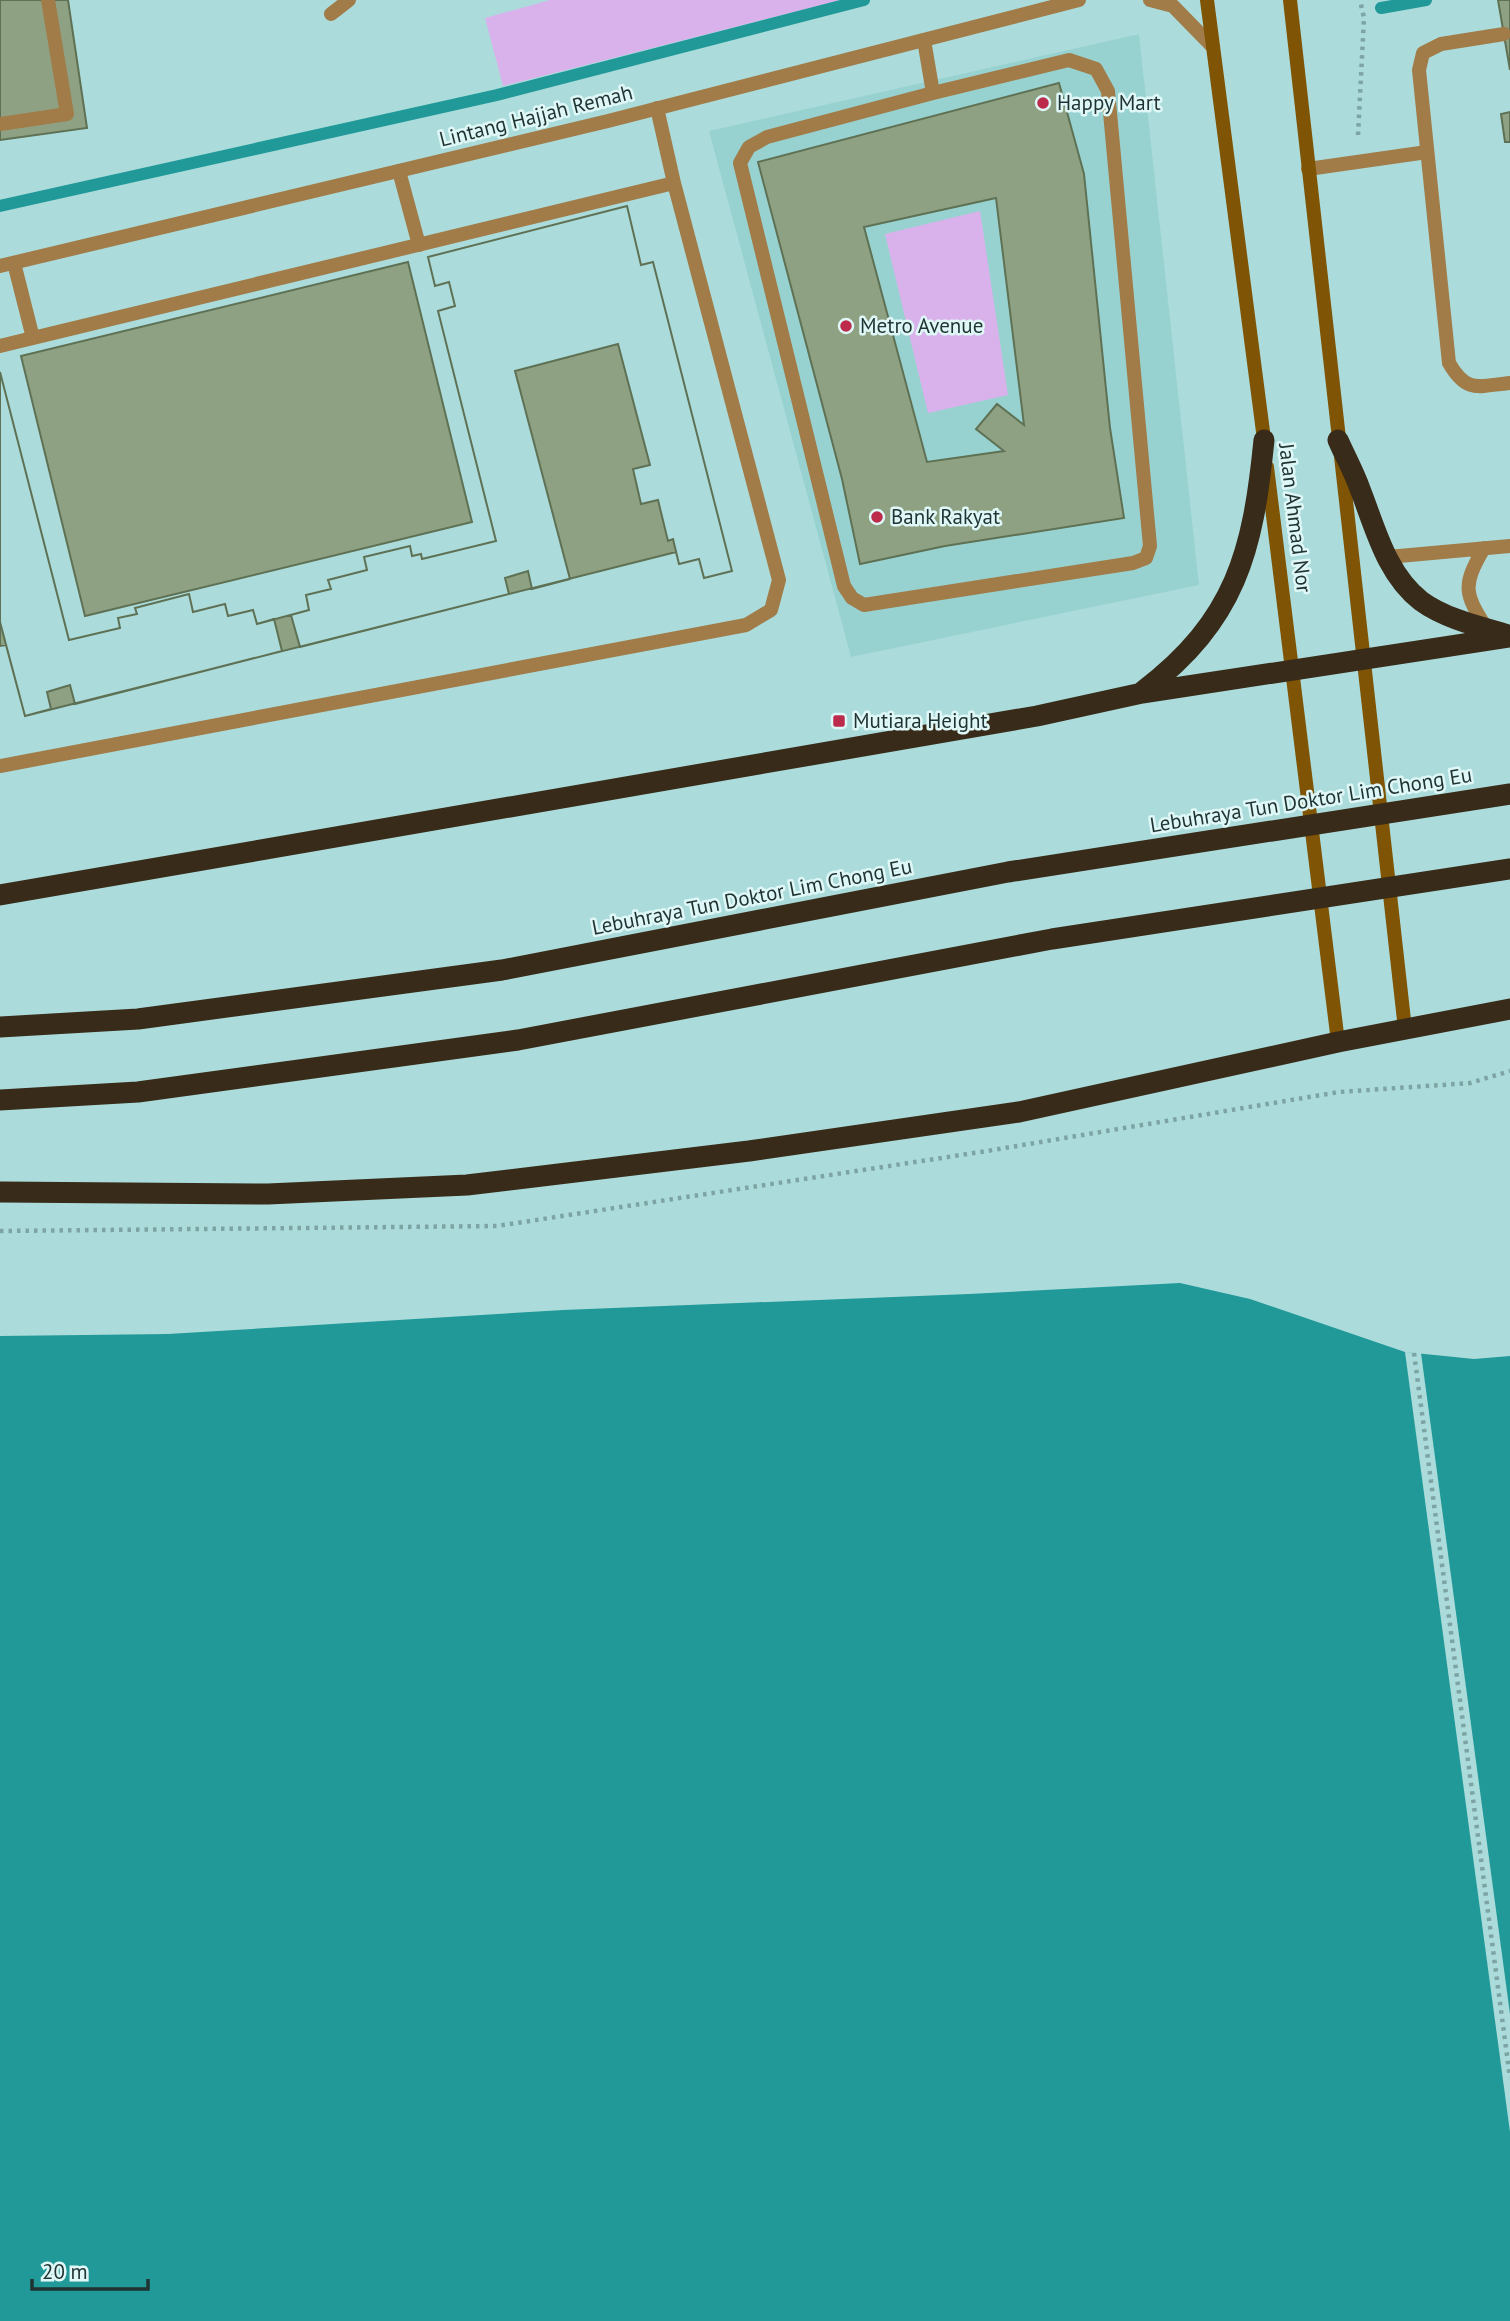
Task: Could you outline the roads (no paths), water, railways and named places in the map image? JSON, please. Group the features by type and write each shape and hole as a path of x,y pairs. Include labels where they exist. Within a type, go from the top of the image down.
{"highway":[{"path":"1142,693 1171,670 1213,620 1229,595 1248,544 1259,490 1264,440"},
{"path":"1338,440 1360,488 1375,532 1402,582 1420,600 1438,612 1510,636"},
{"path":"0,895 1037,716 1142,693 1510,636"},
{"name":"Lebuhraya Tun Doktor Lim Chong Eu","path":"0,1027 138,1018 502,970 1008,872 1510,794"},
{"path":"0,1100 138,1092 518,1040 1052,939 1510,869"},
{"path":"0,1192 268,1194 467,1185 749,1151 1019,1112 1338,1042 1510,1009"}],"main road":[{"name":"Jalan Ahmad Nor","path":"1207,0 1338,1042"},
{"path":"1290,0 1405,1029"}],"street":[{"path":"0,124 67,114 48,0"},
{"path":"331,14 349,0"},
{"name":"Lintang Hajjah Remah","path":"7,265 657,108 1079,0"},
{"path":"1150,0 1172,6 1213,47"},
{"path":"1504,34 1441,44 1423,54 1419,70 1449,363 1459,380 1476,386 1510,383"},
{"path":"924,40 933,93"},
{"path":"1069,61 1096,69 1108,91 1150,546 1146,558 1133,563 864,605 852,598 844,586 740,163 749,147 767,137 933,93 1069,61"},
{"path":"0,766 746,625 771,610 779,580 674,183 657,108"},
{"path":"1308,169 1427,152"},
{"path":"399,171 419,246"},
{"path":"0,346 674,183"},
{"path":"7,265 33,338"},
{"path":"1388,557 1510,546"},
{"path":"1484,548 1472,568 1468,597 1487,629"}],"waterway":[{"path":"0,206 497,95 864,0"},
{"path":"1381,8 1426,0"}],"place":[{"name":"Happy Mart","path":"1043,103"},
{"name":"Metro Avenue","path":"846,326"},
{"name":"Bank Rakyat","path":"877,517"},
{"name":"Mutiara Height","path":"839,721"}]}
